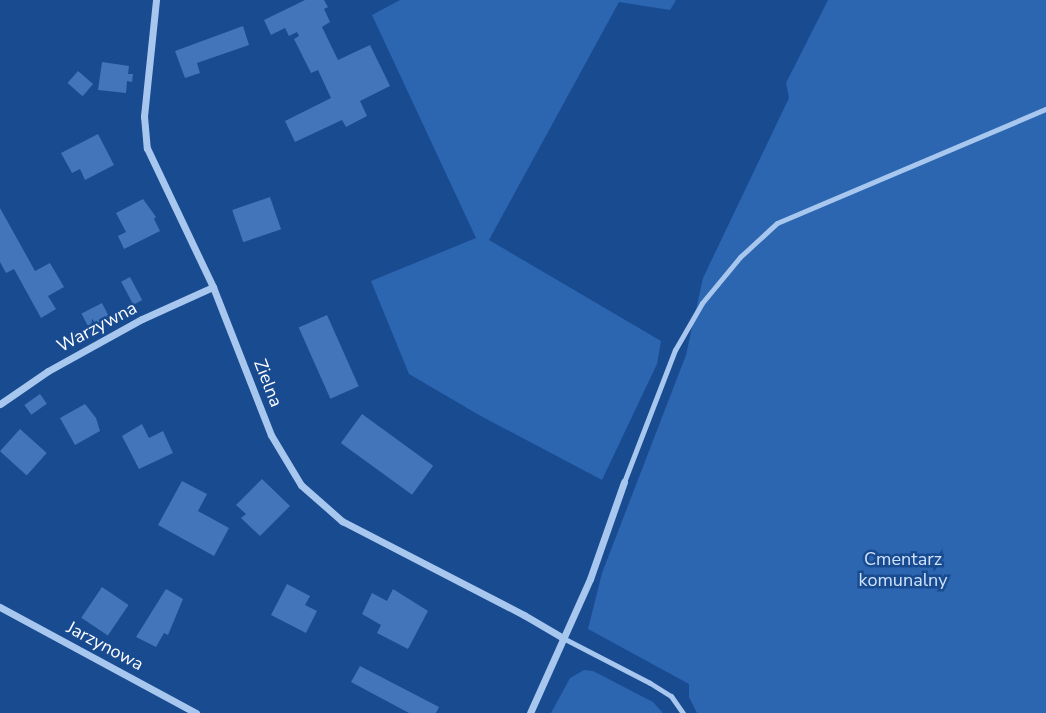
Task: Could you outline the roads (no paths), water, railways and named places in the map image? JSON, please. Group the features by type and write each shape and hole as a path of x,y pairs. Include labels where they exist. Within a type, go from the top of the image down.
{"street":[{"name":"Zielna","path":"156,0 145,116 148,148 213,287 271,435 301,485 342,521 563,638"},
{"name":"Warzywna","path":"0,404 59,365 142,319 213,287"},
{"path":"530,713 590,579 624,481"},
{"name":"Jarzynowa","path":"0,607 196,713"}],"lane":[{"path":"624,481 675,350 702,303 740,257 777,223 1046,109"},
{"path":"563,638 661,689 671,696 683,713"}],"park label":[{"name":"Cmentarz komunalny","path":"903,570"}]}
